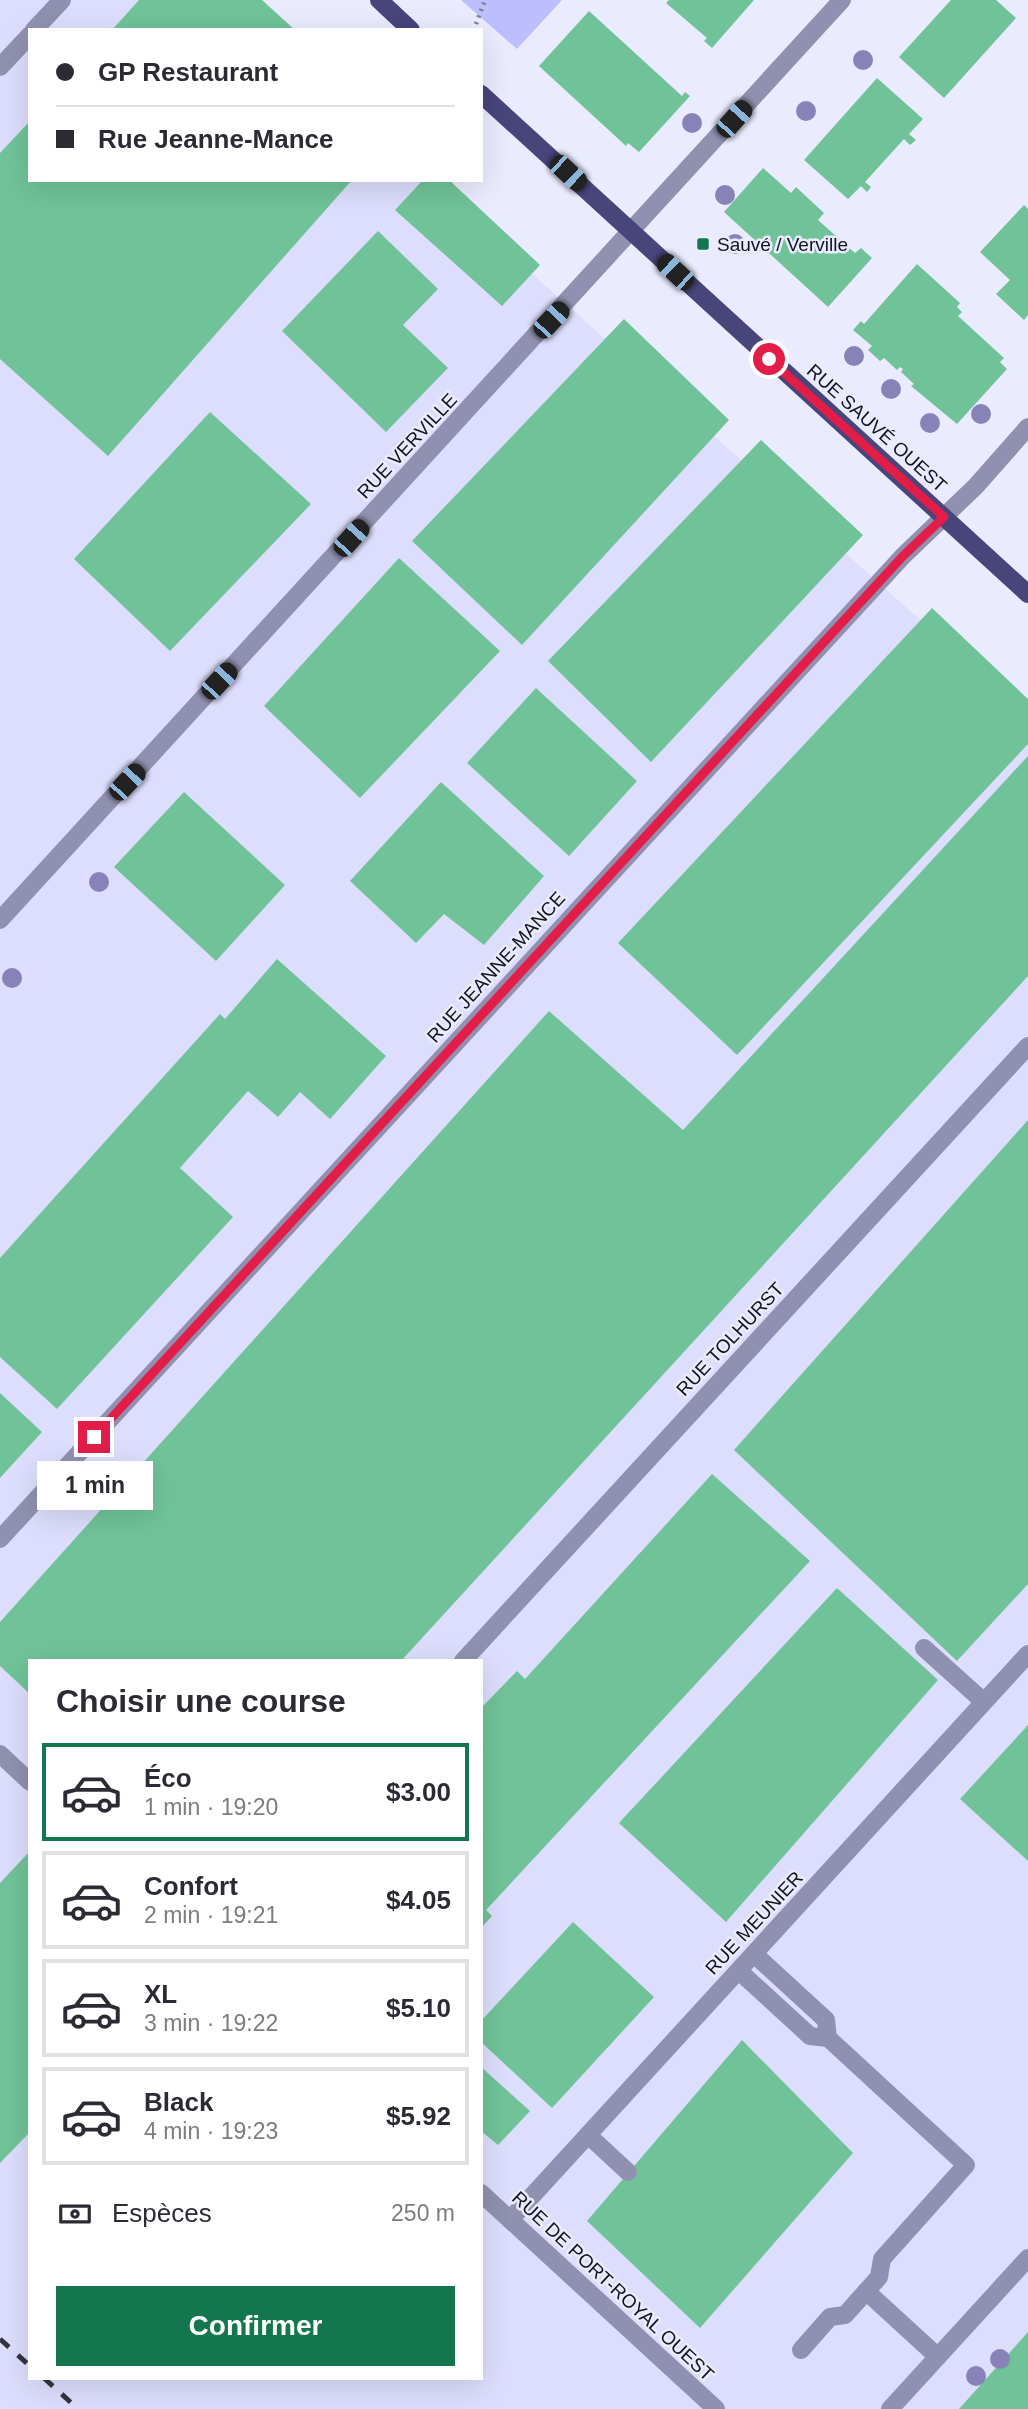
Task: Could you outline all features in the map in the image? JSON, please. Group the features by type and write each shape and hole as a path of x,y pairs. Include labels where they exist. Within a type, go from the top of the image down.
{"main road":[{"path":"379,0 409,28"},
{"name":"RUE SAUVÉ OUEST","path":"483,96 1028,594"}],"street":[{"path":"36,28 62,0"},
{"name":"RUE VERVILLE","path":"0,920 842,0"},
{"path":"0,67 28,37"},
{"name":"RUE JEANNE-MANCE","path":"0,1539 903,556 944,517 1028,427"},
{"name":"RUE TOLHURST","path":"465,1659 1028,1046"},
{"path":"924,1648 984,1702"},
{"name":"RUE MEUNIER","path":"510,2220 1028,1654"},
{"path":"0,1754 28,1780"},
{"path":"754,1954 826,2020 828,2038"},
{"path":"738,1971 810,2036 828,2038 966,2165 882,2259 879,2277 845,2315 830,2317 801,2350"},
{"path":"588,2135 628,2172"},
{"name":"RUE DE PORT-ROYAL OUEST","path":"483,2195 716,2409"},
{"path":"890,2409 1028,2258"},
{"path":"866,2291 938,2357"}],"path":[{"path":"475,24 485,0"}],"shaded area":[{"path":"0,0 228,0 257,28 28,28 28,182 429,182 1028,716 1028,2409 0,2409"},
{"path":"461,0 562,0 517,49"}],"building":[{"path":"139,0 262,0 293,28 114,28"},
{"path":"669,0 754,0 712,48 704,41 707,38 666,3"},
{"path":"951,0 996,0 1016,18 944,98 899,57"},
{"path":"589,11 682,96 685,92 690,96 639,152 628,143 626,146 539,66"},
{"path":"877,78 923,119 909,134 916,140 910,145 904,139 865,182 871,187 867,192 861,186 848,199 804,160"},
{"path":"28,123 28,182 350,182 108,456 0,359 0,153"},
{"path":"763,168 791,193 796,187 824,213 818,220 855,253 861,248 872,258 828,307 724,212"},
{"path":"421,182 451,182 540,265 502,306 395,210"},
{"path":"1024,205 1028,209 1028,315 1024,320 996,294 1010,280 980,252"},
{"path":"378,231 438,289 403,325 448,368 386,432 282,331"},
{"path":"917,264 960,303 957,307 962,312 958,316 1004,358 1000,362 1007,369 957,424 911,386 914,384 901,372 903,369 900,367 897,370 884,358 880,361 868,350 872,346 853,330 861,321 864,324"},
{"path":"624,319 729,420 522,645 412,541"},
{"path":"210,412 311,504 170,651 74,559"},
{"path":"761,440 863,535 651,762 548,661"},
{"path":"399,558 500,651 360,798 264,706"},
{"path":"932,608 1028,699 1028,744 737,1055 618,943"},
{"path":"536,688 637,781 569,856 467,763"},
{"path":"1028,756 1028,976 403,1659 28,1659 28,1692 0,1666 0,1622 549,1011 683,1130"},
{"path":"441,782 544,876 484,945 444,914 416,943 350,881"},
{"path":"184,792 285,885 216,961 114,867"},
{"path":"277,959 386,1056 330,1119 300,1092 278,1117 248,1091 180,1168 233,1217 57,1409 0,1357 0,1258 220,1014 225,1019"},
{"path":"1028,1120 1028,1584 957,1661 734,1450"},
{"path":"0,1393 42,1432 0,1478"},
{"path":"712,1474 810,1561 486,1910 492,1916 483,1926 483,1706 517,1671 525,1679"},
{"path":"837,1588 938,1680 726,1922 619,1823"},
{"path":"1028,1725 1028,1861 960,1799"},
{"path":"28,1853 28,2134 0,2163 0,1883"},
{"path":"573,1922 654,1997 552,2108 483,2044 483,2019"},
{"path":"742,2040 853,2153 700,2328 587,2221"},
{"path":"483,2069 530,2111 498,2145 483,2133"},
{"path":"1028,2332 1028,2409 959,2409"}],"railway":[{"path":"0,2339 28,2364"},
{"path":"46,2380 78,2409"}],"place":[{"name":"Sauvé / Verville","path":"703,244"}],"route":[{"path":"94,1437 903,556 944,517 769,359"}]}
